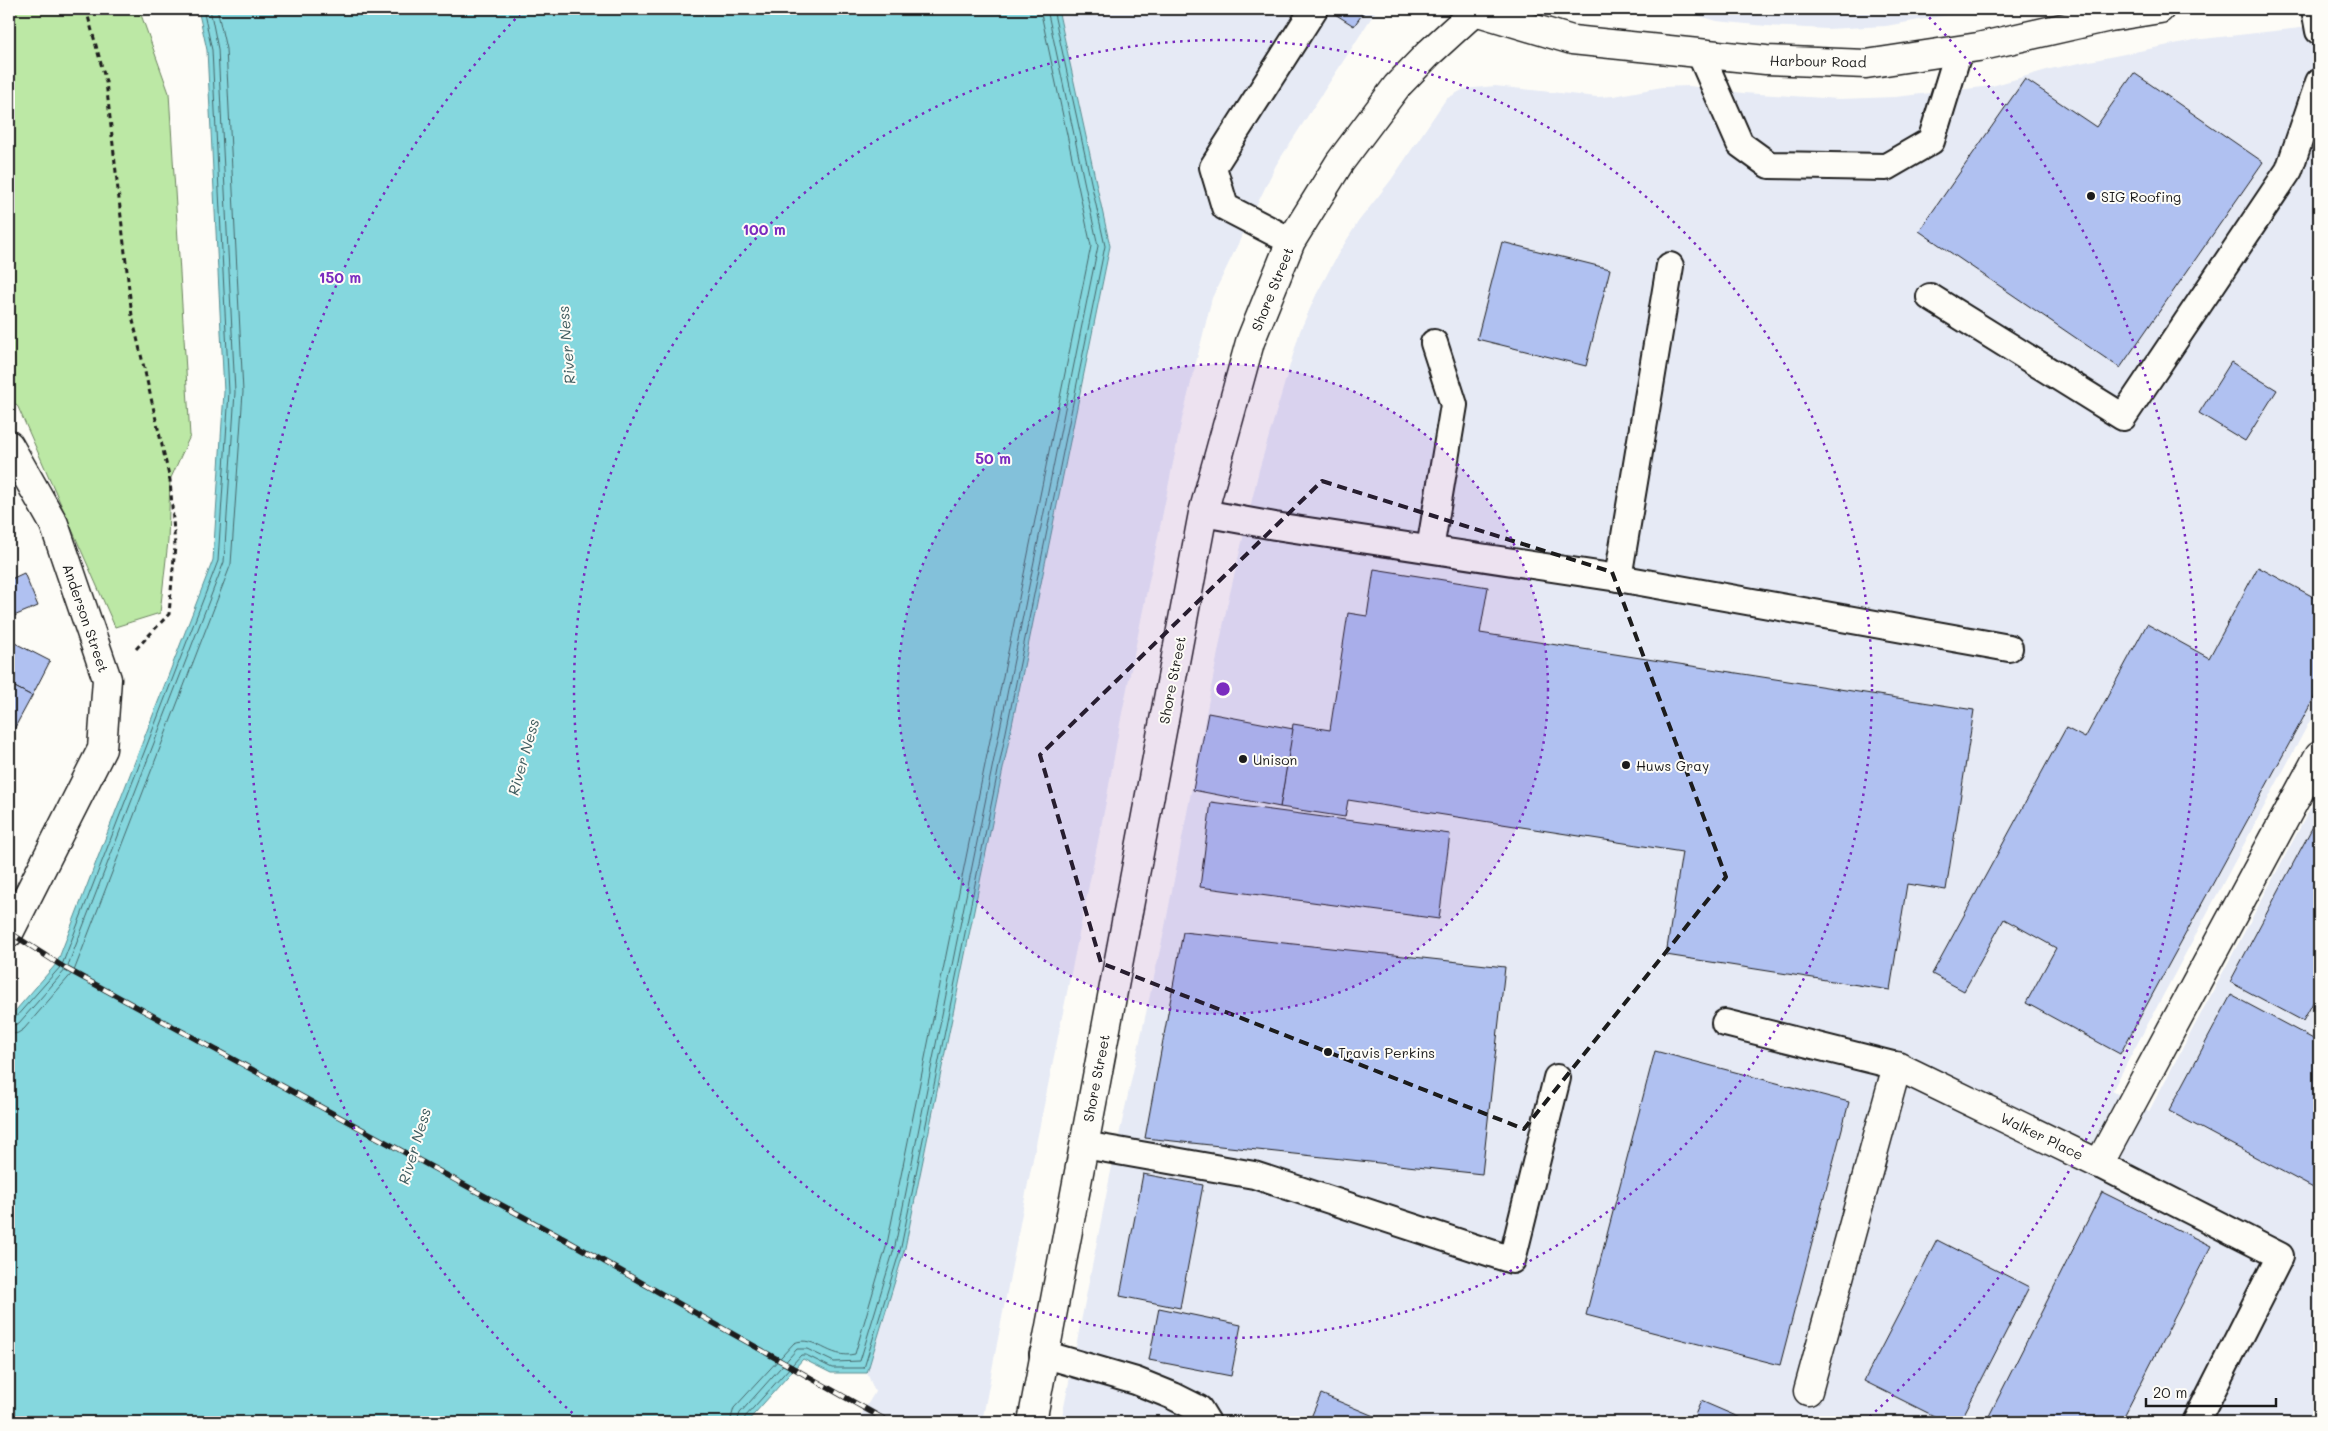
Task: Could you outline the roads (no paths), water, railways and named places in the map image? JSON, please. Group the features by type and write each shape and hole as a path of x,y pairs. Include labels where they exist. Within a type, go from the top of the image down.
{"street":[{"name":"Harbour Road","path":"1475,10 1572,40 1766,60 1866,64 1959,50 2110,17 2160,9"},
{"name":"Shore Street","path":"1032,1422 1043,1354 1203,513 1250,342 1291,241 1340,162 1397,86 1429,52 1475,10"},
{"name":"Anderson Street","path":"9,445 54,524 107,679 102,750 9,933"},
{"name":"Walker Place","path":"1897,1066 2099,1164 2319,755"},
{"path":"1808,1391 1897,1066"}],"lane":[{"path":"1291,241 1225,206 1213,167 1314,9"},
{"path":"2315,9 2319,31"},
{"path":"1700,53 1740,144 1769,165 1886,168 1931,141 1959,50"},
{"path":"1930,297 2123,417 2288,170 2319,82"},
{"path":"1618,578 1670,266"},
{"path":"1430,549 1454,405 1434,343"},
{"path":"1203,513 1618,578 2009,648"},
{"path":"1725,1023 1897,1066"},
{"path":"1084,1145 1254,1175 1512,1260 1557,1078"},
{"path":"2099,1164 2280,1256 2196,1422"},
{"path":"1043,1354 1136,1381 1164,1392 1199,1409 1207,1422"}],"water":[{"name":"River Ness","path":"198,9 1058,9 1110,246 905,1248 867,1373 831,1373 803,1359 747,1422 9,1422 9,1018 57,963 213,560 224,392 207,50"}],"railway":[{"path":"9,932 65,968 566,1240 889,1422"}],"place":[{"name":"SIG Roofing","path":"2091,196"},
{"name":"Unison","path":"1243,759"},
{"name":"Huws Gray","path":"1626,765"},
{"name":"Travis Perkins","path":"1328,1052"}]}
